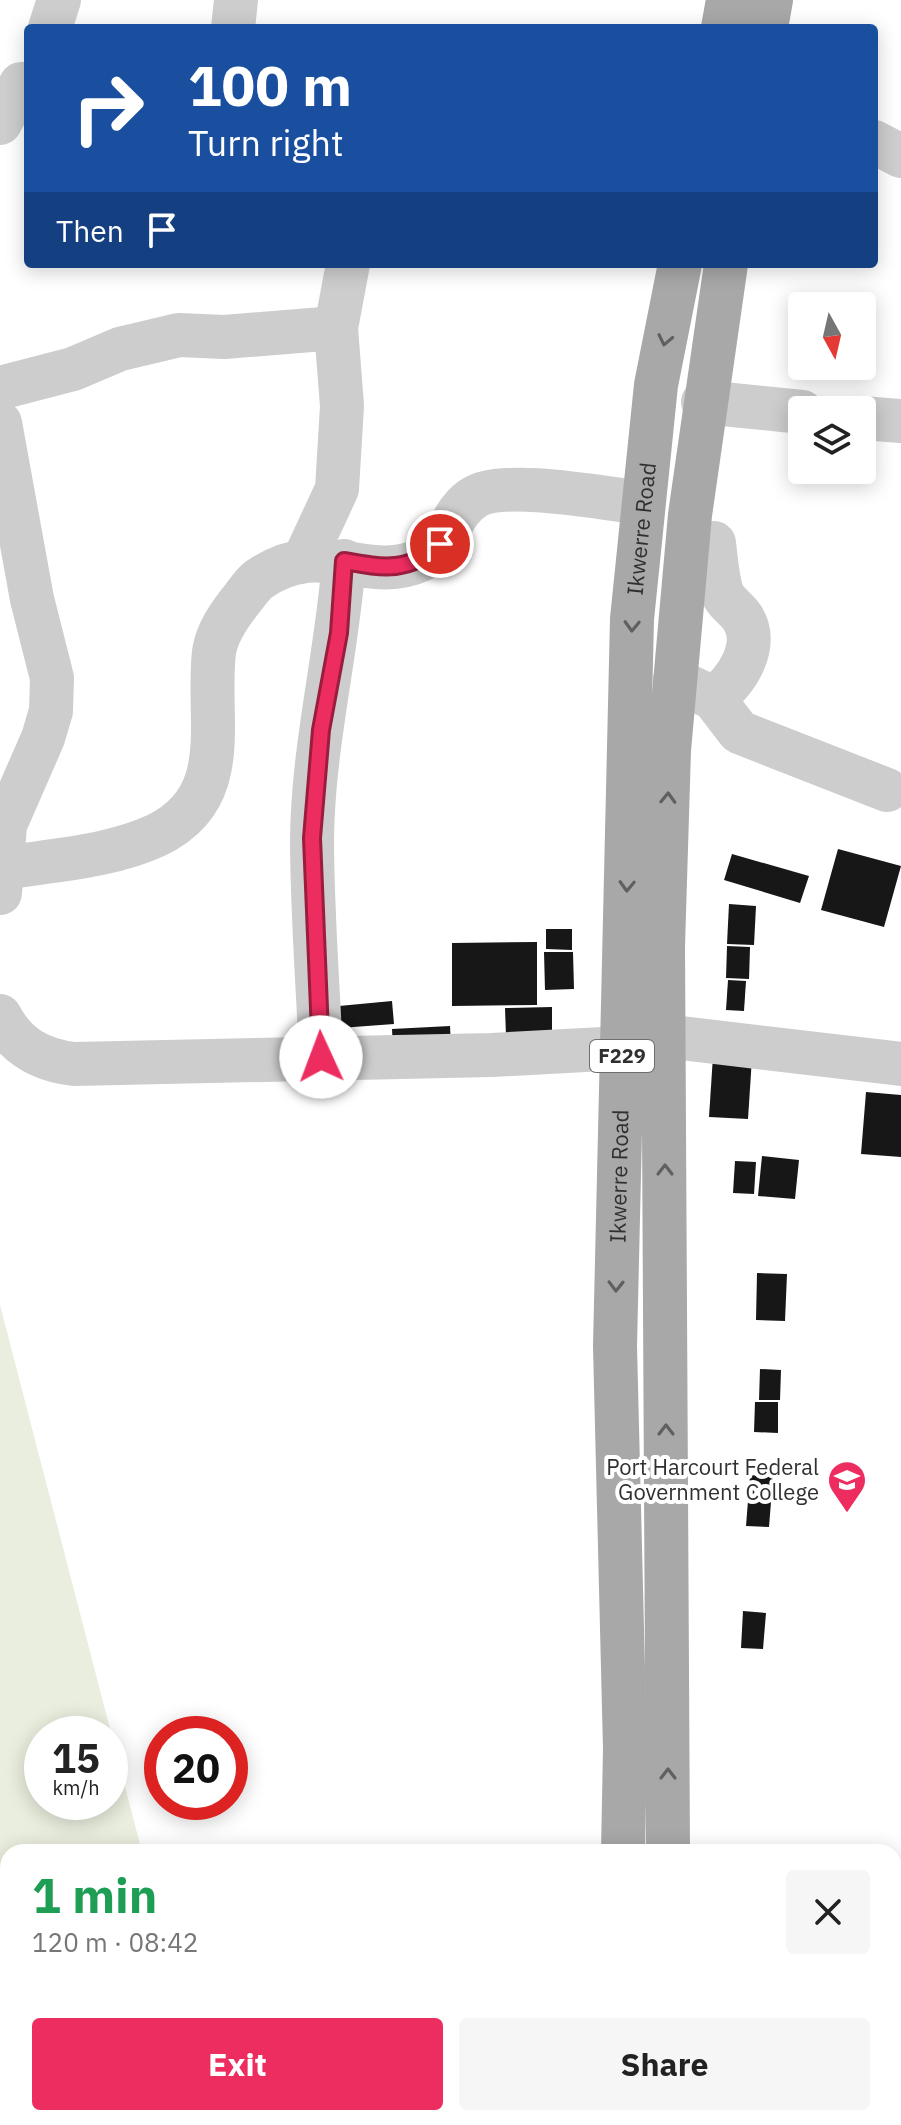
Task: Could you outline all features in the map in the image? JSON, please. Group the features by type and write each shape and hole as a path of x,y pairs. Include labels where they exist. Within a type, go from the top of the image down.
{"main road":[{"path":"724,24 728,0"},
{"path":"767,24 771,0"},
{"name":"Ikwerre Road","path":"623,1844 625,1749 615,1346 632,619 656,385 679,268"},
{"name":"Ikwerre Road","path":"668,1844 663,931 694,689 703,402 725,268"}],"street":[{"path":"51,24 59,0"},
{"path":"233,24 236,0"},
{"path":"0,123 24,83"},
{"path":"878,144 901,156"},
{"path":"321,1057 312,838 321,730 339,633 324,560 337,489 342,406 336,328 347,268"},
{"path":"0,388 73,369 120,349 179,335 224,337 336,328"},
{"path":"703,402 788,411"},
{"path":"876,419 901,421"},
{"path":"0,423 32,599 52,678 51,711 43,738 5,825 2,881 119,849 158,834 187,814 206,789 213,752 215,649 228,616 257,581 324,560 393,569 423,560 440,544 460,512 476,496 526,489 643,503"},
{"path":"694,689 726,690 738,674 748,639 742,618 722,592 714,543"},
{"path":"694,689 739,732 887,790"},
{"path":"0,1016 11,1038 48,1061 74,1064 492,1055 622,1048"},
{"path":"664,1036 901,1064"}],"green space":[{"path":"0,1305 107,1716 24,1716 24,1820 128,1820 128,1798 140,1844 0,1844"}],"building":[{"path":"838,849 901,866 884,927 821,910"},
{"path":"732,854 809,876 800,903 724,880"},
{"path":"729,904 756,906 754,945 727,944"},
{"path":"546,929 572,929 572,950 546,949"},
{"path":"537,942 537,1005 452,1006 452,943"},
{"path":"727,946 750,947 749,979 726,978"},
{"path":"544,952 573,952 574,989 545,990"},
{"path":"728,980 746,981 744,1011 726,1010"},
{"path":"392,1001 394,1024 340,1028 339,1006"},
{"path":"552,1007 552,1035 506,1036 505,1008"},
{"path":"450,1026 451,1045 393,1048 392,1029"},
{"path":"713,1056 752,1058 748,1119 709,1117"},
{"path":"866,1092 901,1095 901,1157 861,1154"},
{"path":"762,1156 799,1160 795,1199 758,1196"},
{"path":"735,1161 756,1162 754,1194 733,1193"},
{"path":"757,1273 787,1274 785,1321 756,1320"},
{"path":"760,1369 781,1370 780,1400 759,1400"},
{"path":"755,1402 778,1402 778,1433 754,1432"},
{"path":"750,1475 773,1477 769,1527 746,1526"},
{"path":"743,1611 766,1613 763,1649 741,1648"}],"place":[{"name":"Port Harcourt Federal Government College","path":"847,1514"}],"route":[{"path":"321,1057 312,838 321,730 339,633 344,561 393,569 423,560 440,544"}]}
